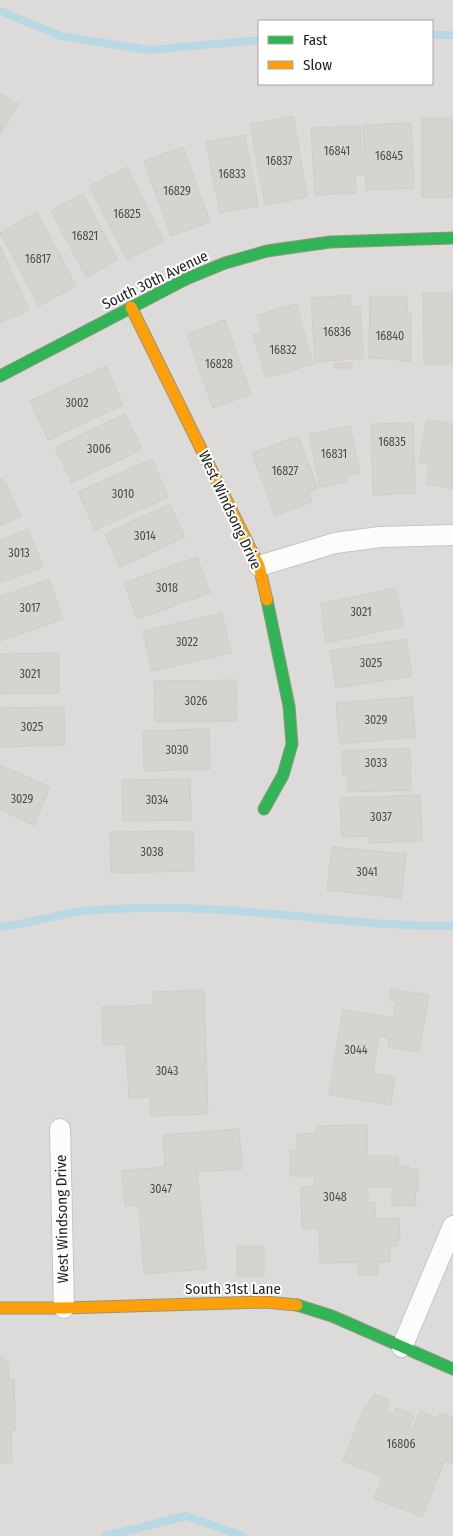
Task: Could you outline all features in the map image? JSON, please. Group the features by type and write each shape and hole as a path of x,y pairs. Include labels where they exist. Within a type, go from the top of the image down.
{"street":[{"name":"South 30th Avenue","path":"0,376 186,279 225,263 267,251 330,242 453,238"},
{"name":"West Windsong Drive","path":"131,307 258,566 289,706 292,744 283,774 264,809"},
{"path":"258,566 335,543 380,537 453,535"},
{"name":"West Windsong Drive","path":"60,1129 64,1308"},
{"path":"402,1347 453,1226"},
{"name":"South 31st Lane","path":"0,1308 264,1302 300,1305 332,1316 453,1369"}],"shaded area":[{"path":"0,0 453,0 453,1536 0,1536"}],"building":[{"path":"0,93 19,104 0,135"},
{"path":"293,116 307,197 265,205 250,124"},
{"path":"422,118 453,118 453,197 422,197"},
{"path":"411,123 414,188 366,190 363,125"},
{"path":"360,126 363,174 355,175 356,193 315,195 311,128"},
{"path":"245,135 258,206 220,213 206,142"},
{"path":"183,147 210,222 171,236 144,161"},
{"path":"127,167 164,241 127,260 89,186"},
{"path":"83,194 118,260 86,277 51,211"},
{"path":"37,212 76,286 39,306 0,233"},
{"path":"0,246 29,310 0,323"},
{"path":"423,293 453,293 453,364 424,364"},
{"path":"350,295 351,306 360,306 363,358 315,362 311,298"},
{"path":"370,296 407,296 407,314 411,314 411,361 369,358"},
{"path":"296,304 313,364 266,378 253,335 262,333 257,315"},
{"path":"225,320 251,394 213,408 187,334"},
{"path":"334,363 352,363 352,368 334,368"},
{"path":"106,366 123,405 48,440 30,401"},
{"path":"125,414 142,449 72,483 55,448"},
{"path":"427,420 453,424 453,489 426,484 429,464 419,463"},
{"path":"413,423 415,493 373,495 371,424"},
{"path":"350,426 360,473 346,476 347,482 320,487 309,434"},
{"path":"298,436 318,489 308,492 312,502 275,516 252,453"},
{"path":"152,459 168,497 95,530 78,492"},
{"path":"3,478 21,516 0,526 0,480"},
{"path":"170,504 185,537 120,567 105,534"},
{"path":"28,529 43,567 0,583 0,540"},
{"path":"197,557 210,593 137,619 124,583"},
{"path":"49,579 63,619 0,641 0,597"},
{"path":"395,588 404,626 326,643 321,604"},
{"path":"222,613 231,653 152,671 143,631"},
{"path":"406,639 412,676 336,688 330,651"},
{"path":"59,653 59,693 0,694 0,654"},
{"path":"236,680 237,721 155,722 154,681"},
{"path":"412,697 415,737 340,744 336,703"},
{"path":"64,707 65,745 0,747 0,708"},
{"path":"209,729 210,769 144,771 143,731"},
{"path":"410,748 411,790 348,792 348,776 343,776 342,751"},
{"path":"0,765 50,787 34,825 0,810"},
{"path":"190,779 191,820 123,821 122,780"},
{"path":"420,795 422,841 369,843 369,836 342,837 340,798"},
{"path":"193,831 194,871 111,873 110,832"},
{"path":"332,847 406,854 401,898 327,890"},
{"path":"391,989 429,995 419,1052 388,1047 389,1038 379,1036 373,1073 395,1077 391,1105 329,1095 343,1010 393,1018 396,1001 389,1000"},
{"path":"204,990 208,1114 151,1116 150,1097 129,1098 126,1044 103,1045 102,1007 153,1005 153,992"},
{"path":"367,1125 367,1156 398,1156 398,1166 409,1166 409,1169 418,1169 418,1192 415,1192 416,1206 392,1206 392,1187 368,1187 368,1203 375,1202 375,1219 399,1218 400,1240 397,1240 397,1246 390,1246 390,1262 378,1262 378,1275 358,1275 358,1262 320,1263 319,1228 302,1229 301,1187 315,1186 314,1176 290,1176 290,1150 297,1150 297,1134 316,1133 316,1126"},
{"path":"239,1129 242,1169 197,1172 206,1269 144,1274 139,1205 125,1206 122,1171 165,1167 163,1135"},
{"path":"237,1246 264,1246 264,1276 237,1276"},
{"path":"0,1357 4,1357 3,1361 8,1361 9,1379 14,1379 15,1430 11,1430 12,1463 0,1463"},
{"path":"374,1394 390,1400 386,1411 394,1414 396,1408 414,1415 409,1427 413,1428 420,1411 438,1419 440,1413 453,1417 453,1464 445,1460 422,1517 374,1498 383,1477 343,1461 364,1408 369,1404"}],"waterway":[{"path":"0,11 61,36 149,50 258,40"},
{"path":"433,35 453,35"},
{"path":"0,927 86,911 155,908 237,911 381,924 453,926"},
{"path":"106,1536 186,1516 243,1536"}],"traffic: fast":[{"path":"0,376 186,279 225,263 267,251 330,242 453,238"},
{"path":"264,809 283,775 292,744 289,706 267,600"},
{"path":"297,1305 332,1316 453,1369"}],"traffic: slow":[{"path":"131,307 259,566 267,600"},
{"path":"0,1308 265,1302 297,1305"}]}
